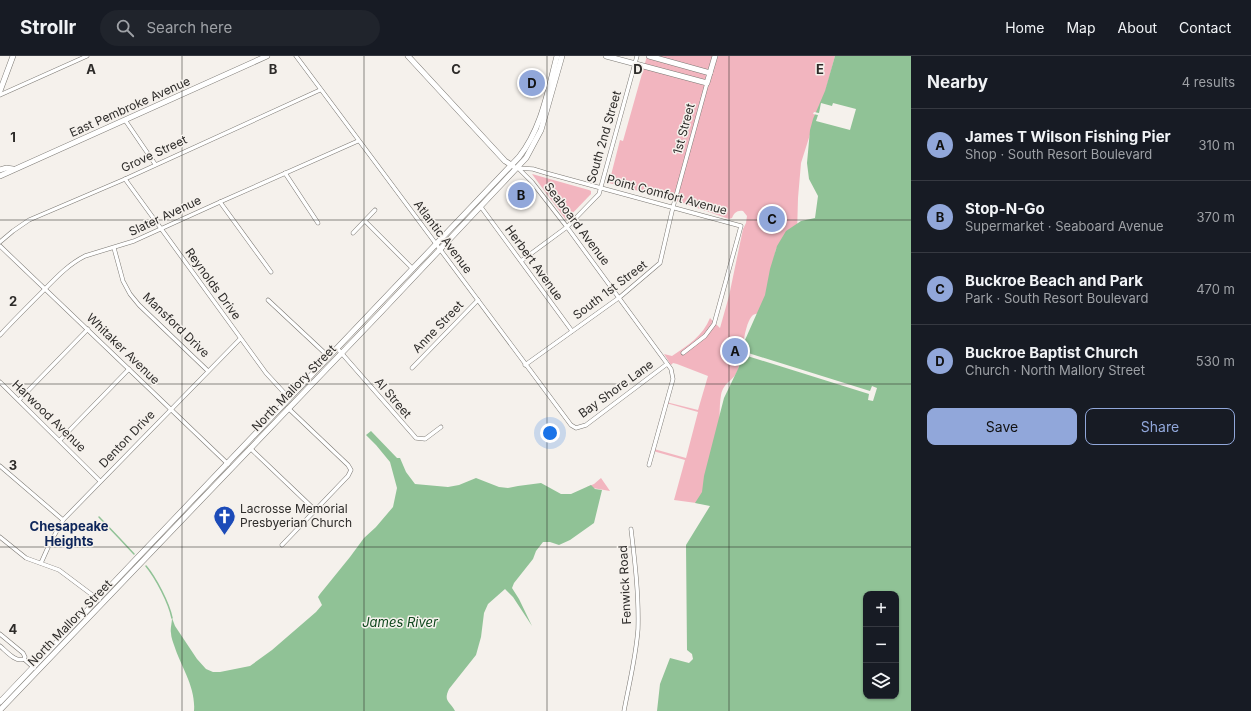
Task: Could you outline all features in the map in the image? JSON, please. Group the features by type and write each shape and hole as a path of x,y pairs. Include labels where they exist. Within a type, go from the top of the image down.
{"main road":[{"path":"0,90 13,56"},
{"name":"East Pembroke Avenue","path":"0,176 267,56"},
{"name":"Seaboard Avenue","path":"408,56 505,161 517,168"},
{"name":"North Mallory Street","path":"0,702 100,601 230,465 289,398 511,165 528,145 538,123 557,56"},
{"name":"North Mallory Street","path":"230,465 250,448 289,408 517,168 531,150 541,130 562,56"},
{"path":"606,56 707,83"},
{"path":"649,56 710,73"},
{"name":"1st Street","path":"707,83 715,56"},
{"path":"0,170 6,168 14,169"},
{"name":"North Mallory Street","path":"0,710 38,671 100,601"}],"street":[{"path":"0,95 87,56"},
{"name":"Atlantic Avenue","path":"296,56 570,426 574,428"},
{"name":"South 2nd Street","path":"521,261 567,227 599,194 637,56"},
{"name":"1st Street","path":"673,208 707,83"},
{"name":"Grove Street","path":"0,242 29,220 125,179 320,90"},
{"path":"125,120 155,164"},
{"name":"Slater Avenue","path":"0,335 45,289 79,259 134,241 358,141"},
{"name":"Point Comfort Avenue","path":"517,168 539,171 741,226 714,324 705,336 683,353"},
{"name":"Seaboard Avenue","path":"517,168 532,182 567,227 620,297 672,371 673,379 649,465"},
{"path":"285,173 318,223"},
{"name":"Reynolds Drive","path":"125,179 240,339 266,373 289,398"},
{"path":"220,202 271,272"},
{"name":"Herbert Avenue","path":"481,207 572,331"},
{"name":"South 1st Street","path":"525,365 620,297 660,263 673,208"},
{"path":"353,233 375,210"},
{"path":"365,221 413,269"},
{"name":"Whitaker Avenue","path":"0,246 230,465"},
{"name":"Mansford Drive","path":"114,248 123,281 130,294 139,305 208,371"},
{"path":"268,300 329,357"},
{"name":"Anne Street","path":"412,368 478,300"},
{"path":"19,400 88,329"},
{"name":"Denton Drive","path":"41,563 63,520 240,339"},
{"name":"Al Street","path":"337,348 416,438 424,439 441,427"},
{"name":"Bay Shore Lane","path":"574,428 586,425 667,364"},
{"path":"60,440 130,369"},
{"name":"Harwood Avenue","path":"0,382 100,481"},
{"path":"282,545 348,476 351,470 284,404"},
{"path":"250,448 315,510"},
{"path":"0,466 63,520"},
{"name":"Fenwick Road","path":"624,711 635,656 638,630 637,576 631,528"},
{"path":"0,537 26,558 59,570 100,601"},
{"path":"0,634 23,654 25,657 24,659 38,671"},
{"path":"0,646 16,660 20,661 24,659"}],"shaded area":[{"path":"647,56 835,56 822,104 813,125 801,163 797,234 780,243 776,249 762,314 754,314 750,319 745,332 738,370 734,377 722,390 711,505 674,500 685,460 653,451 654,449 686,458 698,412 666,402 698,410 708,376 677,364 673,363 671,365 664,354 672,356 689,344 699,335 710,318 720,328 729,296 747,216 743,211 737,211 732,218 729,219 683,203 609,183 620,140 623,141"},
{"path":"532,174 589,190 591,191 591,194 566,220"},
{"path":"601,478 610,491 587,487 594,484"}],"water":[{"path":"835,56 911,56 911,711 657,711 660,684 670,658 689,663 693,659 692,654 687,650 686,545 710,506 695,503 702,492 704,476 724,398 738,369 747,346 745,340 765,295 770,269 777,246 786,231 801,221 815,218 818,196 809,179 807,163 810,130 825,91"},
{"name":"James River","path":"371,431 397,458 400,458 406,472 415,484 448,487 459,485 476,478 499,487 508,488 541,483 561,494 571,494 591,485 595,489 602,490 594,523 570,540 559,545 550,542 543,542 536,551 533,559 514,583 512,588 532,626 513,597 505,589 488,604 484,613 481,637 476,655 447,693 447,699 455,711 194,711 193,694 172,638 172,618 175,626 197,659 206,669 213,672 220,672 250,666 272,650 316,612 322,605 318,597 320,594 364,538 376,527 393,507 397,488 390,462 366,435"}],"pier":[{"path":"821,103 832,106 833,103 856,109 850,130 816,121 818,115 813,114 814,112 819,113"},
{"path":"742,351 870,391 872,386 877,388 873,401 868,400 869,394 741,354"}],"waterway":[{"path":"99,517 134,554"},
{"path":"146,566 162,591 172,618"}],"place":[{"name":"Buckroe Baptist Church","path":"532,83"},
{"name":"Stop-N-Go","path":"521,195"},
{"name":"Buckroe Beach and Park","path":"772,219"},
{"name":"James T Wilson Fishing Pier","path":"735,351"},
{"name":"Lacrosse Memorial Presbyerian Church","path":"225,536"}],"district":[{"name":"Chesapeake Heights","path":"69,534"}]}
